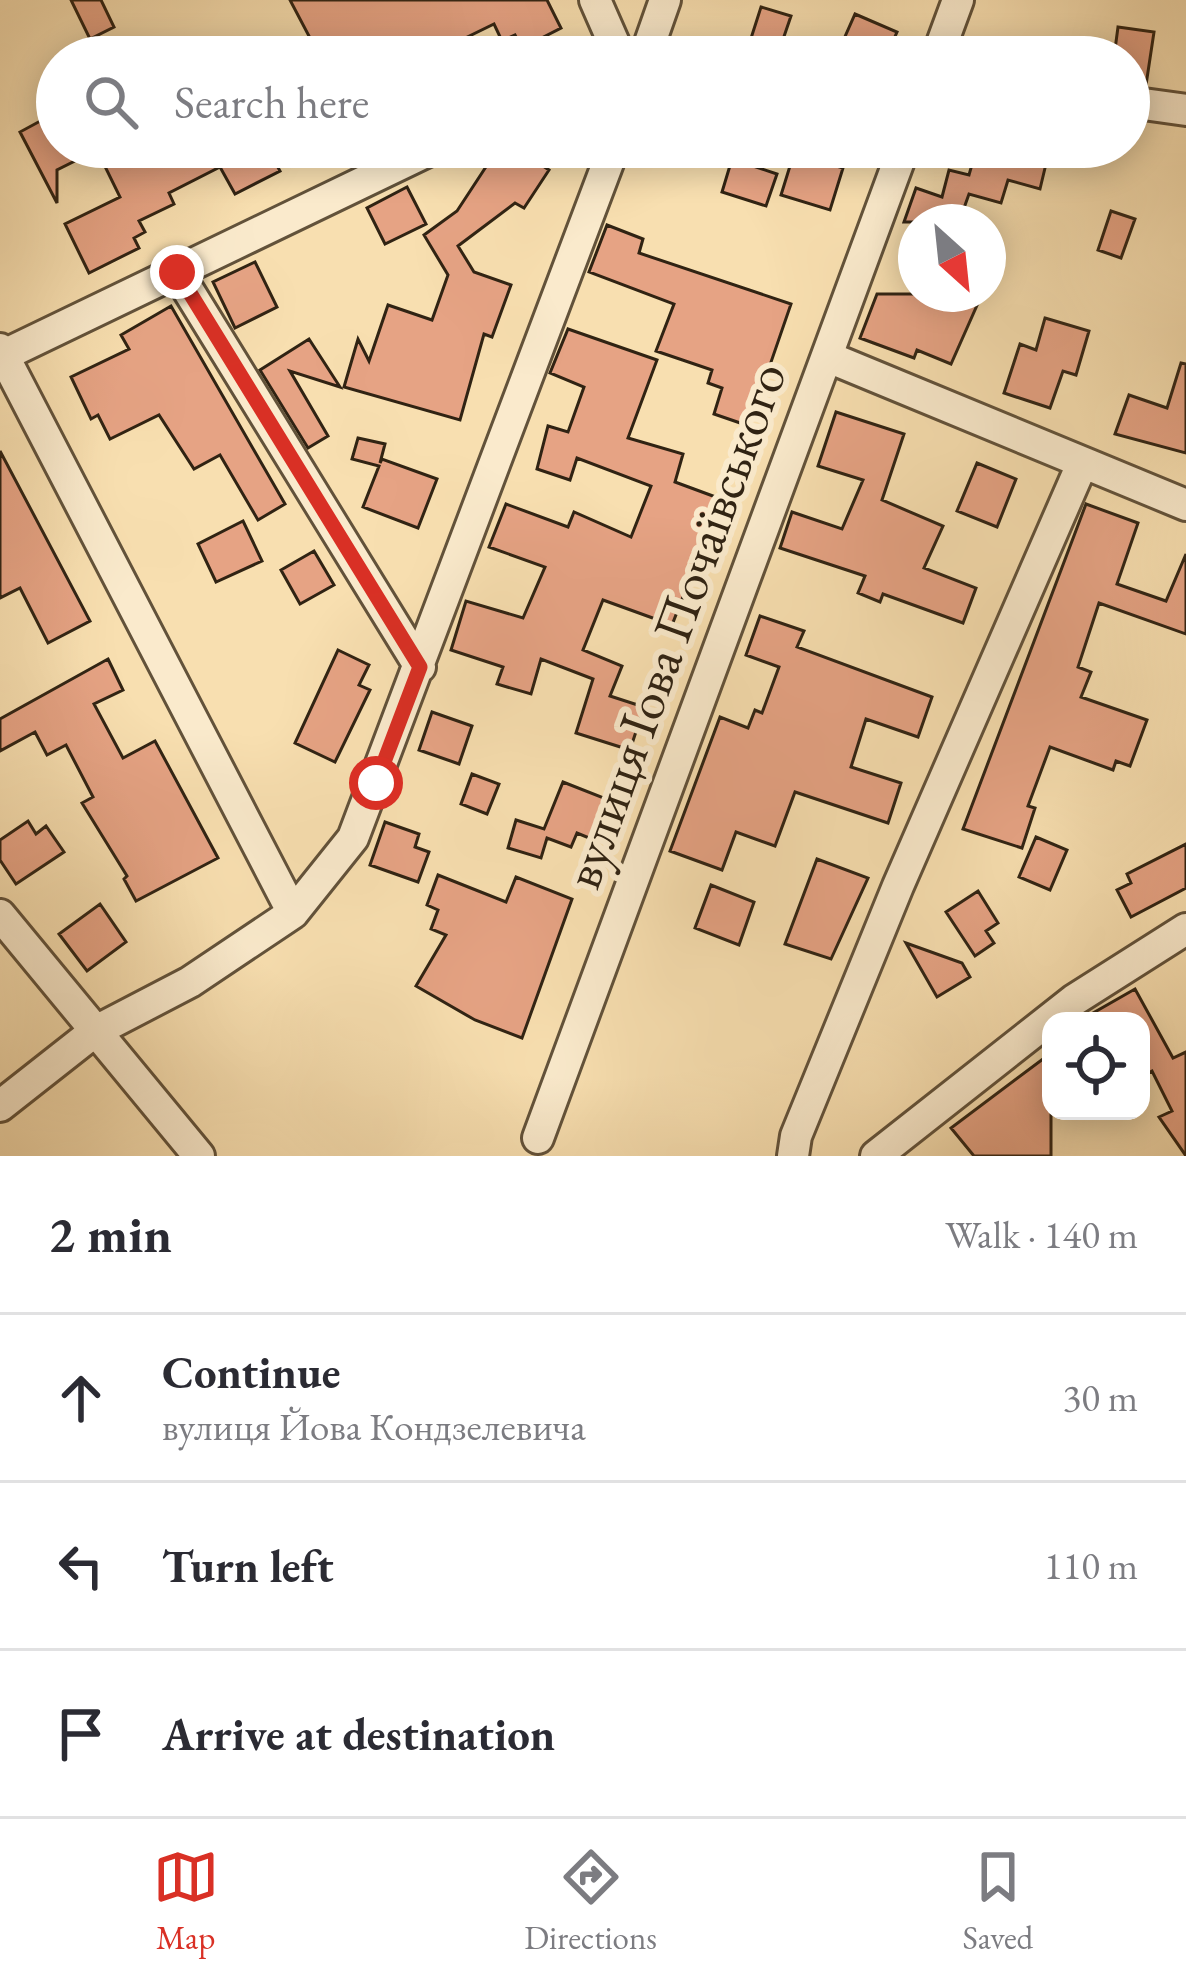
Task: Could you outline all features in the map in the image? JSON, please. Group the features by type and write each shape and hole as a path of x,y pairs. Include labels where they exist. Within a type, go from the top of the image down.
{"street":[{"path":"596,0 611,36"},
{"path":"652,36 664,0"},
{"path":"945,36 958,0"},
{"path":"1150,105 1186,110"},
{"path":"293,913 1,354 392,168"},
{"path":"0,1106 94,1032 190,982 293,913 353,838 606,168"},
{"name":"вулиця Іова Почаївського","path":"538,1138 896,168"},
{"path":"177,272 420,667"},
{"path":"829,356 1186,506"},
{"path":"793,1156 796,1136 889,907 1082,464"},
{"path":"0,915 199,1156"},
{"path":"876,1156 1074,1000 1186,929"}],"building":[{"path":"71,0 101,0 114,27 89,36"},
{"path":"290,0 547,0 561,28 545,36 500,36 494,24 470,36 309,36"},
{"path":"761,7 791,16 784,36 752,36"},
{"path":"855,14 897,32 895,36 845,36"},
{"path":"1118,27 1154,32 1150,58 1150,36 1117,36"},
{"path":"36,123 36,163 20,132"},
{"path":"39,168 61,168 57,170 57,203"},
{"path":"106,168 218,168 169,193 174,204 139,221 145,232 134,238 139,248 89,273 65,224 120,197"},
{"path":"221,168 278,168 280,171 235,194"},
{"path":"485,168 549,170 524,208 515,203 458,246 474,272 511,285 492,337 484,334 460,420 344,387 358,339 369,361 388,305 432,320 448,275 424,235 457,211"},
{"path":"729,168 759,168 777,174 766,206 722,192"},
{"path":"789,168 843,168 830,210 781,195"},
{"path":"971,168 1045,168 1040,189 1008,180 1001,203 969,194 965,204 910,204 916,188 942,197 949,170 969,175"},
{"path":"407,187 426,224 385,244 367,208"},
{"path":"1111,211 1135,219 1121,258 1098,250"},
{"path":"607,225 643,239 639,253 791,304 749,426 714,414 722,388 708,383 712,370 656,351 674,304 589,272"},
{"path":"255,262 277,307 235,328 213,282"},
{"path":"877,294 898,294 898,312 974,312 951,364 917,350 914,358 860,338"},
{"path":"171,306 285,504 258,520 220,455 194,469 159,415 110,439 98,415 91,419 71,377 129,349 121,335"},
{"path":"1045,318 1089,331 1076,375 1063,371 1050,408 1004,393 1020,344 1036,350"},
{"path":"568,329 657,360 628,438 683,454 675,482 721,499 672,625 603,600 583,650 622,666 610,696 644,707 630,750 576,733 593,679 541,659 531,694 497,684 503,667 451,650 466,601 523,618 545,567 489,547 506,504 568,527 574,512 631,537 651,486 577,458 570,480 537,469 548,426 568,432 584,387 550,373"},
{"path":"309,339 340,387 290,371 328,436 308,448 260,370"},
{"path":"1181,363 1186,364 1186,453 1115,434 1129,395 1167,408"},
{"path":"836,412 904,434 882,500 943,526 924,568 976,588 963,623 883,594 880,602 858,593 865,576 780,548 792,512 842,529 863,480 818,466"},
{"path":"358,438 385,444 380,463 382,459 437,479 418,528 363,507 379,466 352,459"},
{"path":"0,451 90,621 48,643 20,588 0,598"},
{"path":"977,463 1016,479 997,527 957,511"},
{"path":"1086,504 1138,523 1117,584 1166,601 1186,554 1186,634 1099,603 1078,667 1091,672 1081,697 1147,720 1130,766 1116,761 1113,770 1050,747 1028,806 1035,808 1022,848 963,829"},
{"path":"243,521 262,561 216,582 198,544"},
{"path":"314,551 334,585 300,604 281,570"},
{"path":"760,616 804,631 797,647 932,697 918,737 866,719 851,767 901,783 888,823 795,792 775,846 736,832 722,870 670,851 720,717 748,728 755,710 762,713 779,667 746,655"},
{"path":"338,650 369,665 359,685 370,690 335,762 295,743"},
{"path":"108,659 123,690 94,704 123,758 155,741 218,858 136,901 124,879 127,876 82,803 93,797 66,745 47,755 35,732 0,751 0,719"},
{"path":"432,712 472,726 459,764 419,750"},
{"path":"472,774 499,784 487,814 461,804"},
{"path":"563,782 609,800 594,840 577,833 571,847 547,838 541,858 508,848 516,820 544,829"},
{"path":"28,821 36,834 46,826 64,852 16,884 0,860 0,840"},
{"path":"385,822 419,834 415,847 429,852 418,882 370,865"},
{"path":"1036,837 1067,850 1050,890 1019,877"},
{"path":"1186,844 1186,888 1131,917 1117,890 1131,883 1127,874"},
{"path":"817,859 868,878 831,959 785,944"},
{"path":"438,875 506,902 516,877 572,899 522,1038 475,1020 416,986 446,935 431,929 438,910 427,905"},
{"path":"711,885 754,902 739,945 695,928"},
{"path":"978,891 998,923 986,931 994,943 975,956 946,912"},
{"path":"100,904 126,942 87,971 59,934"},
{"path":"906,943 962,963 970,977 937,997"},
{"path":"1135,989 1148,1012 1095,1012"},
{"path":"1150,1016 1173,1058 1186,1052 1186,1156 1159,1117 1172,1111 1152,1071"},
{"path":"1042,1060 1042,1120 1051,1120 1051,1156 974,1156 951,1128"}],"route":[{"path":"177,272 420,667 376,783"}]}
